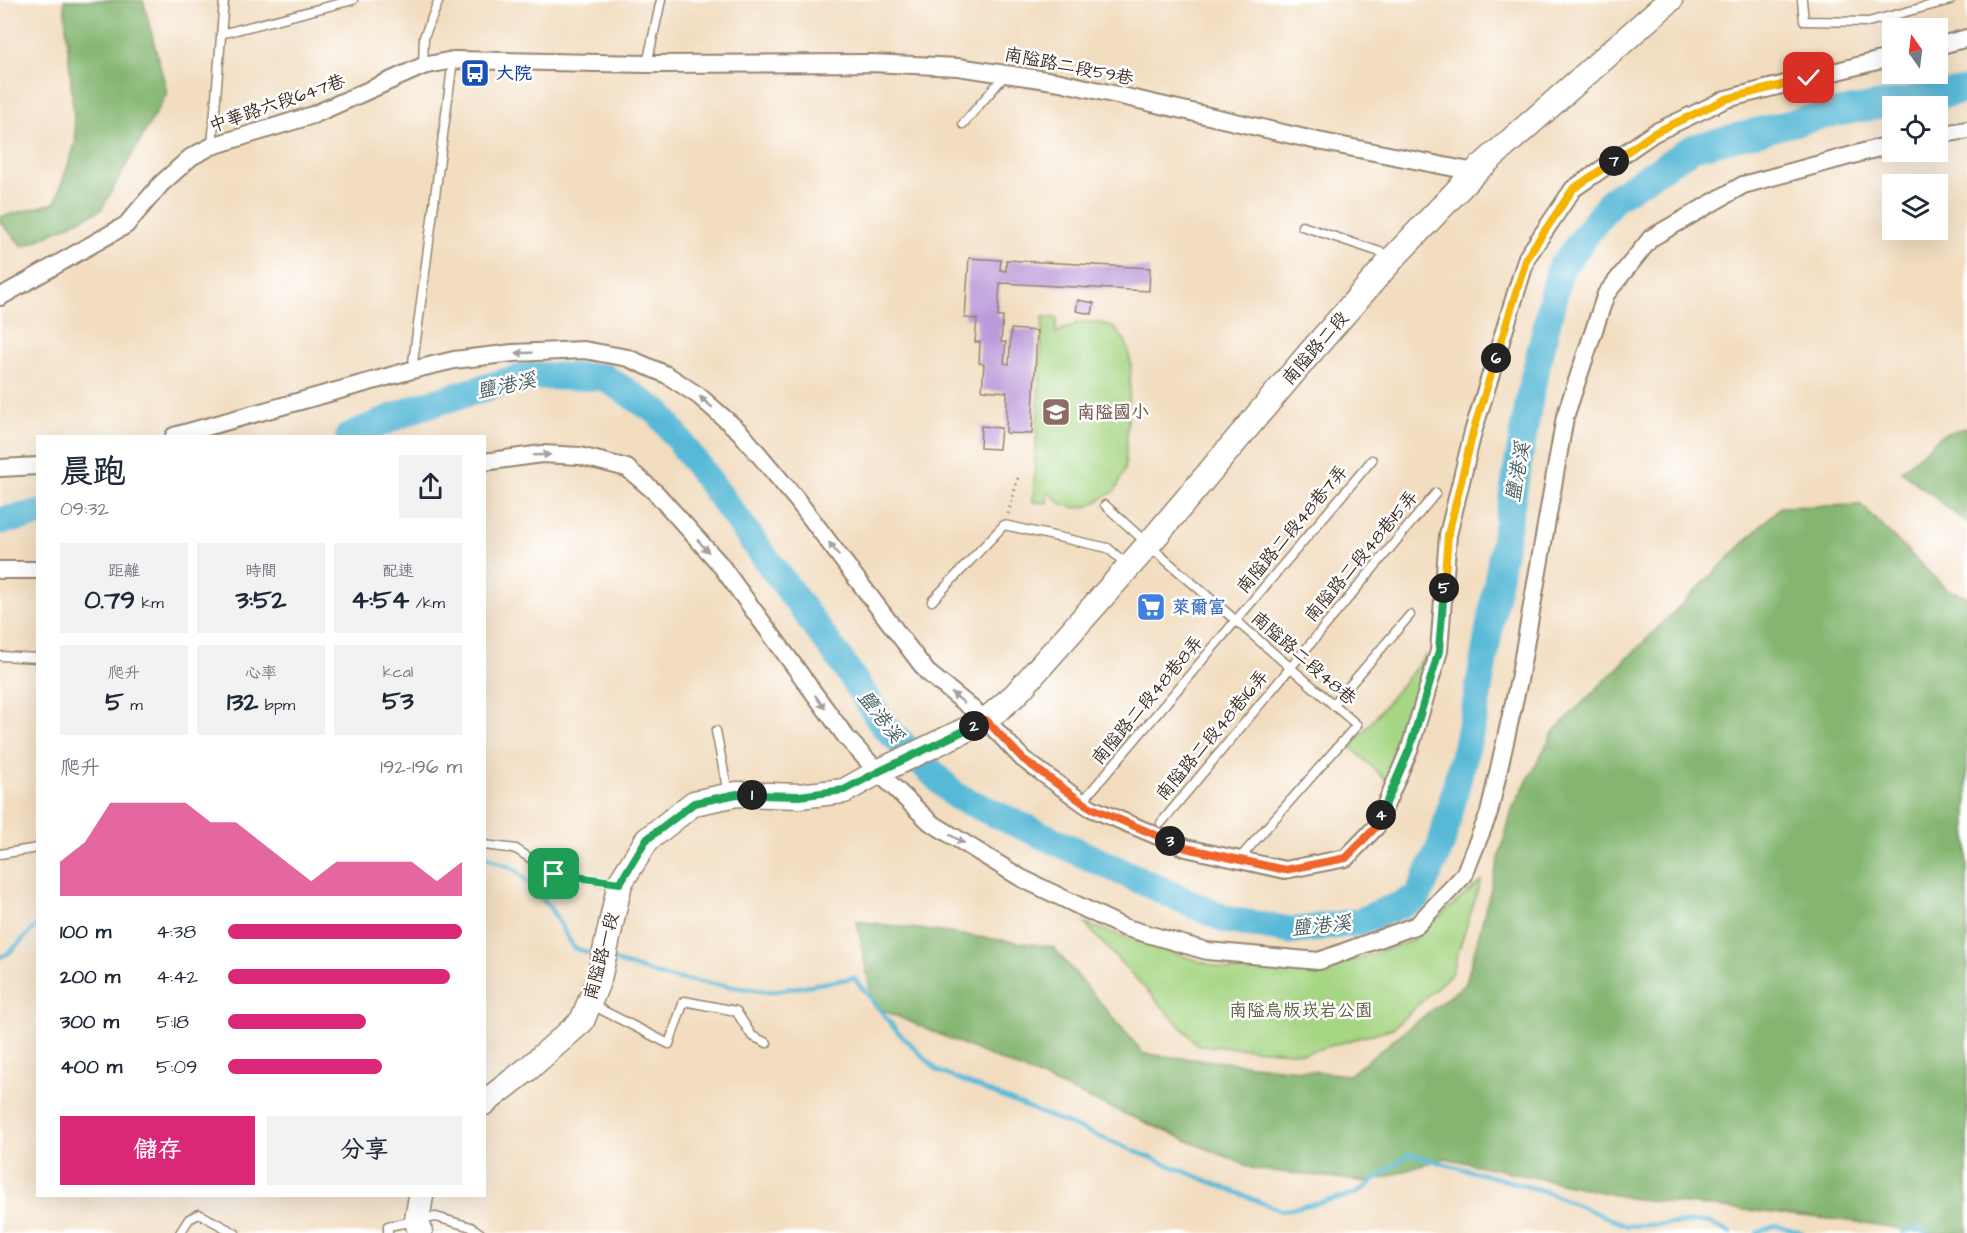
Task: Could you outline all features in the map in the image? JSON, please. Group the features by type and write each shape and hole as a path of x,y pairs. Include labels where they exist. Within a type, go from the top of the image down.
{"street":[{"name":"南隘路二段","path":"878,772 986,720 1015,695 1148,545 1394,257 1475,172 1670,0"},
{"path":"1948,43 1967,38"},
{"name":"中華路六段647巷","path":"0,297 126,225 161,184 191,157 212,146 313,115 423,66 453,60 647,64"},
{"path":"178,435 454,360 513,353 584,350 628,358 667,375 699,396 740,432 797,500 927,672 986,720 1023,759 1082,802 1186,848 1285,870 1346,858 1376,827 1410,748 1439,651 1448,535 1479,410 1527,257 1573,189 1654,133 1726,99 1882,60"},
{"name":"南隘路二段59巷","path":"647,64 870,63 958,67 1007,73 1060,81 1318,141 1475,172"},
{"path":"1948,133 1967,130"},
{"path":"486,462 542,454 580,456 627,468 656,493 719,563 846,737 878,772 930,822 1021,878 1123,927 1207,951 1318,961 1417,925 1464,875 1489,813 1519,680 1565,417 1605,294 1651,238 1743,185 1882,147"},
{"path":"0,468 36,466"},
{"path":"0,570 36,570"},
{"name":"南隘路一段","path":"486,1102 582,1021 598,980 620,883 646,840 694,803 737,794 799,796 844,790 878,772"},
{"path":"419,1227 421,1197"}],"lane":[{"path":"212,146 224,0"},
{"path":"221,34 353,0"},
{"path":"423,66 424,37 439,0"},
{"path":"647,64 662,0"},
{"path":"1802,0 1804,21 1857,22 1868,22 1951,0"},
{"path":"412,370 453,60"},
{"path":"963,124 1007,73"},
{"path":"1302,226 1394,257"},
{"name":"南隘路二段48巷7弄","path":"1237,620 1372,460"},
{"name":"南隘路二段48巷15弄","path":"1289,668 1436,493"},
{"name":"南隘路二段48巷","path":"1105,505 1148,545 1357,725 1238,860"},
{"path":"932,601 1004,525 1108,548 1128,566"},
{"path":"1333,705 1410,615"},
{"name":"南隘路二段48巷8弄","path":"1082,802 1237,620"},
{"path":"0,656 36,658"},
{"name":"南隘路二段48巷16弄","path":"1161,823 1289,668"},
{"path":"716,731 728,796"},
{"path":"486,845 516,849 554,874 620,883"},
{"path":"0,854 36,848"},
{"path":"589,1004 669,1044 684,1001 736,1011 752,1036 767,1043"},
{"path":"180,1233 189,1220 200,1214 235,1233"},
{"path":"388,1233 388,1226 419,1227 436,1217 471,1227 480,1233"}],"path":[{"path":"1004,525 1018,474"}],"green space":[{"path":"64,0 143,0 167,93 101,210 23,247 0,222 0,217 55,203 76,142"},
{"path":"1043,317 1057,318 1056,333 1079,322 1098,322 1114,328 1126,342 1131,364 1125,470 1115,491 1089,506 1077,508 1062,504 1048,492 1047,503 1033,502"},
{"path":"1967,427 1967,523 1901,471 1942,435"},
{"path":"1861,505 1946,589 1967,596 1967,1233 1927,1233 1858,1222 1629,1198 1445,1158 1371,1182 1254,1169 873,1006 857,921 1053,947 1144,1054 1349,1075 1466,983 1512,809 1554,731 1780,507"},
{"path":"1426,655 1410,723 1388,782 1351,747"},
{"name":"南隘烏版崁岩公園","path":"1481,881 1451,974 1393,1028 1306,1053 1198,1045 1085,924 1227,970 1333,967 1411,941"}],"building":[{"path":"969,258 1001,260 1000,270 1006,271 1006,260 1150,268 1149,291 1000,283 998,317 1003,317 1001,342 1006,342 1004,363 1009,364 1011,329 1037,331 1032,434 1006,433 1007,392 982,390 984,364 979,363 980,342 975,342 977,319 965,318"},
{"path":"1078,300 1094,303 1092,314 1076,311"},
{"path":"981,426 1001,428 999,449 980,448"}],"waterway":[{"name":"鹽港溪","path":"351,435 419,407 527,376 604,377 659,413 842,662 884,726 956,796 1227,920 1294,931 1358,922 1417,898 1441,845 1474,716 1531,390 1560,269 1613,199 1692,148 1824,115 1967,90"},
{"name":"鹽港溪","path":"0,521 36,514"},
{"path":"486,857 516,870 549,906 574,948 598,956"},
{"path":"0,957 9,953 36,926"},
{"path":"612,960 665,977 769,992 854,978 896,1030 938,1071 1282,1211 1356,1194 1409,1154 1544,1191 1627,1226 1707,1222 1730,1233"},
{"path":"1757,1233 1776,1225 1802,1233"},
{"path":"1903,1233 1917,1228 1927,1233"}],"place":[{"name":"大院","path":"475,73"},
{"name":"南隘國小","path":"1056,412"},
{"name":"萊爾富","path":"1151,607"}],"route":[{"path":"554,874 620,883 646,840 694,803 737,794 799,796 844,790 986,720 1023,759 1082,802 1186,848 1285,870 1346,858 1376,827 1410,748 1439,651 1448,535 1473,432 1527,257 1573,189 1654,133 1726,99 1809,78"}]}
